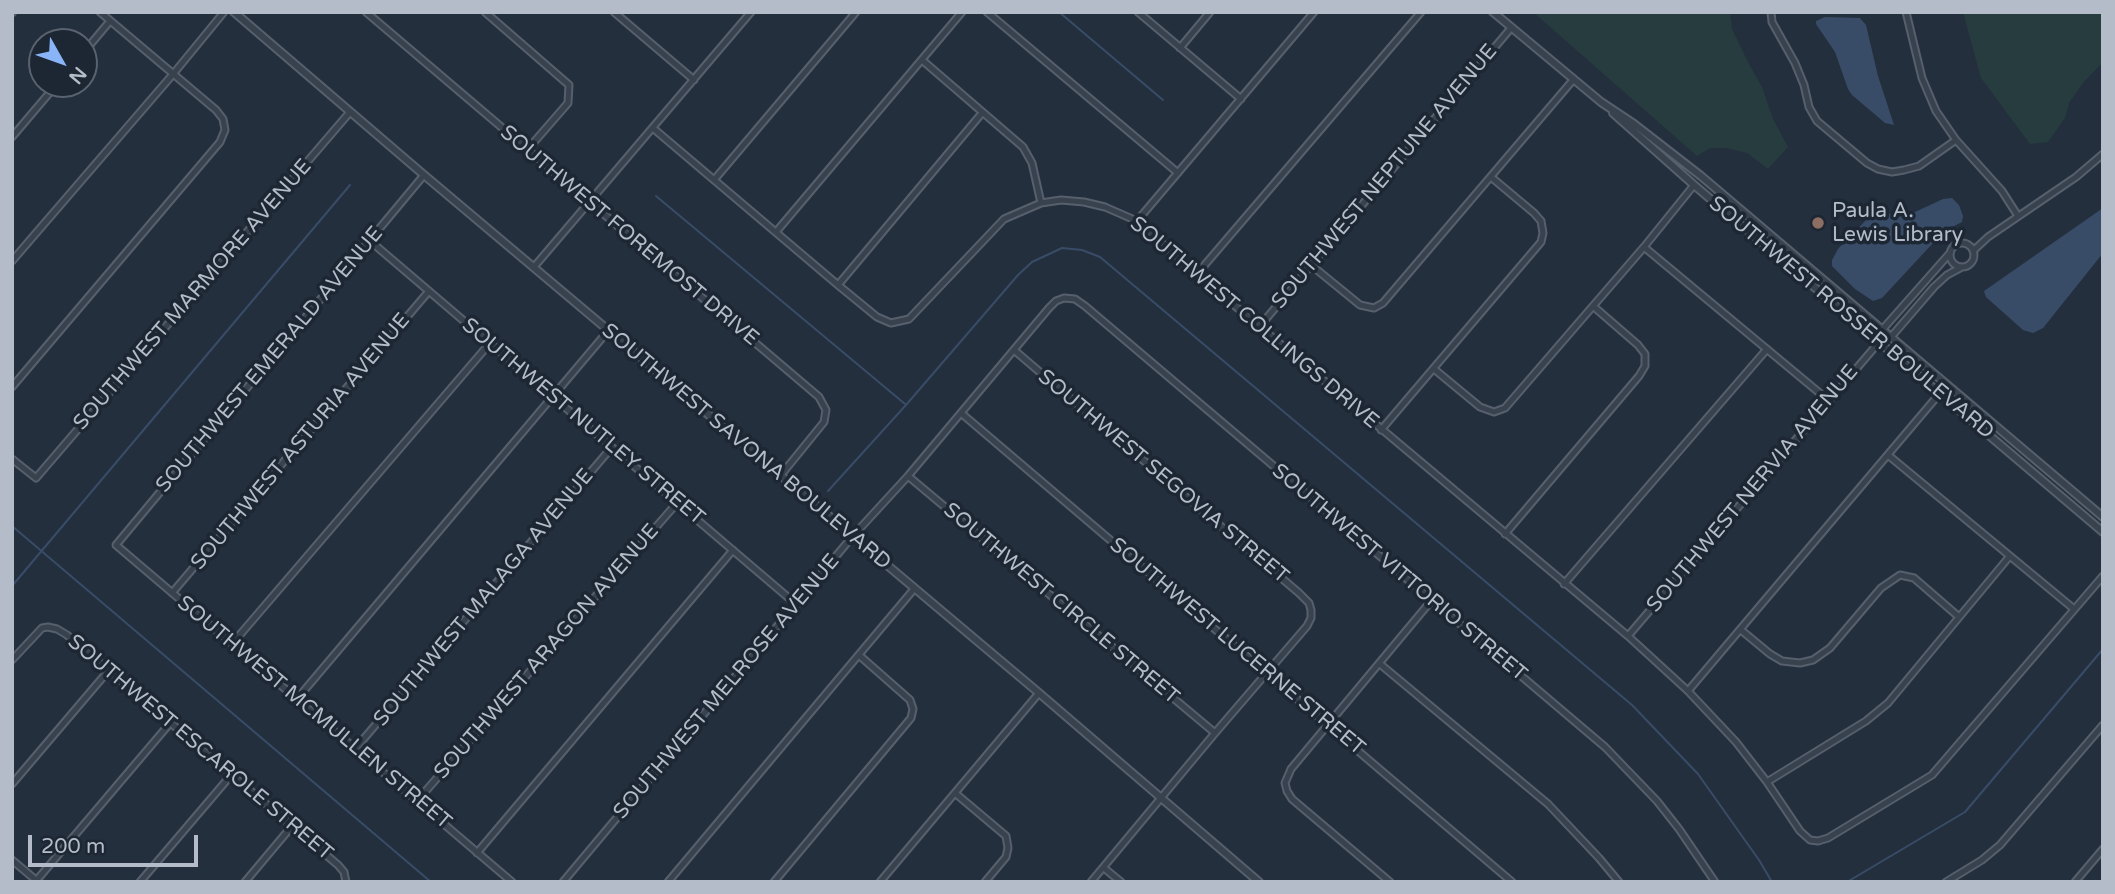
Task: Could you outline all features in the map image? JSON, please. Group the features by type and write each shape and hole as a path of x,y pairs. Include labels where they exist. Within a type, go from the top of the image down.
{"street":[{"path":"12,387 219,142 225,130 224,122 216,110 100,12"},
{"path":"12,261 224,12"},
{"name":"SOUTHWEST SAVONA BOULEVARD","path":"234,12 1259,882"},
{"name":"SOUTHWEST FOREMOST DRIVE","path":"366,12 823,401 826,410 821,427 780,475"},
{"path":"485,12 569,85 568,103 528,149"},
{"path":"614,12 694,80"},
{"path":"738,12 746,19"},
{"path":"534,267 751,12"},
{"path":"714,180 856,12"},
{"path":"776,232 962,12"},
{"path":"987,12 1178,173"},
{"path":"1138,12 1241,99"},
{"path":"1180,48 1210,12"},
{"path":"1137,221 1314,12"},
{"path":"1197,274 1421,12"},
{"name":"SOUTHWEST ROSSER BOULEVARD","path":"1493,12 1573,80 1679,159 2103,517"},
{"path":"1771,12 1772,22 1795,62 1809,107 1817,121 1867,163 1892,172 1903,170 1919,166 1956,141"},
{"path":"1906,12 1922,78 1936,111 1956,141 2002,191 2018,216"},
{"path":"98,35 110,21"},
{"name":"SOUTHWEST NEPTUNE AVENUE","path":"1260,326 1511,28"},
{"path":"922,61 1027,152 1041,203"},
{"path":"1311,265 1356,303 1370,308 1379,306 1389,298 1573,80"},
{"path":"12,137 45,98"},
{"name":"SOUTHWEST ROSSER BOULEVARD","path":"1601,102 1694,185 2103,532"},
{"name":"SOUTHWEST MARMORE AVENUE","path":"12,459 36,478 350,112"},
{"path":"838,285 982,113"},
{"name":"SOUTHWEST COLLINGS DRIVE","path":"653,128 877,317 891,323 909,319 1004,219 1041,203 1060,200 1084,201 1137,221 1381,430 1628,636 1688,691 1736,742 1806,838 1814,841 1828,838 1932,775 2074,609"},
{"path":"1971,248 2076,177 2103,154"},
{"name":"SOUTHWEST EMERALD AVENUE","path":"116,545 424,175"},
{"path":"1381,430 1538,247 1543,237 1542,225 1534,213 1491,177"},
{"path":"1434,369 1480,407 1499,411 1510,404 1694,185"},
{"name":"SOUTHWEST NUTLEY STREET","path":"369,240 797,605"},
{"path":"1880,341 1882,330 1958,243 1971,248"},
{"path":"1644,247 1828,400"},
{"path":"1880,341 1891,337 1947,275 1971,262 1971,248"},
{"path":"1950,253 1952,262 1962,267"},
{"name":"SOUTHWEST ASTURIA AVENUE","path":"172,593 429,291"},
{"name":"SOUTHWEST VITTORIO STREET","path":"1056,302 1070,298 1085,306 1605,747 1629,770 1679,829 1715,882"},
{"name":"SOUTHWEST MELROSE AVENUE","path":"563,882 852,537 908,476 1056,302"},
{"path":"1505,534 1643,370 1646,358 1641,348 1592,306"},
{"path":"297,699 608,331"},
{"name":"SOUTHWEST NERVIA AVENUE","path":"1628,636 1880,341"},
{"path":"232,644 490,343"},
{"path":"1564,584 1767,349"},
{"name":"SOUTHWEST SEGOVIA STREET","path":"1014,351 1311,606 1311,618 1307,626 1268,672"},
{"path":"1688,691 1940,393"},
{"name":"SOUTHWEST LUCERNE STREET","path":"961,413 1512,882"},
{"name":"SOUTHWEST MALAGA AVENUE","path":"355,749 612,447"},
{"path":"1888,455 2074,609 2103,576"},
{"name":"SOUTHWEST CIRCLE STREET","path":"908,476 1215,733"},
{"name":"SOUTHWEST ARAGON AVENUE","path":"417,801 677,503"},
{"name":"SOUTHWEST MCMULLEN STREET","path":"116,545 512,882"},
{"path":"477,853 733,550"},
{"path":"1767,782 1866,721 1888,703 2009,557"},
{"path":"1741,629 1770,654 1782,660 1800,663 1813,660 1830,649 1881,588 1899,575 1914,578 1959,617"},
{"path":"668,882 914,589"},
{"path":"1390,882 1292,799 1286,791 1285,783 1291,769 1431,601"},
{"name":"SOUTHWEST ESCAROLE STREET","path":"12,660 42,628 57,629 68,635 338,865 346,880"},
{"path":"774,882 911,718 913,709 910,700 860,656"},
{"path":"1380,664 1548,804 1619,882"},
{"path":"12,784 109,670"},
{"path":"1091,882 1268,672"},
{"path":"880,882 1039,693"},
{"path":"12,860 37,881 171,722"},
{"path":"1946,882 1957,879 2000,845 2103,724"},
{"path":"140,882 232,774"},
{"path":"955,793 1006,836 1006,857 985,882"},
{"path":"245,882 292,826"},
{"path":"2076,882 2103,849"},
{"path":"1104,868 1121,882"}],"green space":[{"path":"1533,12 1730,12 1732,29 1762,87 1773,119 1788,147 1768,169 1747,153 1726,148 1710,148 1697,156"},
{"path":"1963,12 2103,12 2103,62 2069,103 2065,118 2048,142 2030,144 1981,78"}],"water":[{"path":"1825,17 1860,18 1866,25 1878,76 1894,125 1885,123 1848,89 1835,52 1816,24 1816,21"},
{"path":"1952,198 1959,205 1962,222 1940,233 1882,298 1873,301 1855,289 1832,266 1838,249 1867,219 1875,215 1915,212 1943,199"},
{"path":"2103,208 2103,253 2043,328 2033,333 2023,330 1986,297 1984,291"}],"waterway":[{"path":"1059,12 1163,100"},
{"path":"12,586 350,185"},
{"path":"656,196 905,404"},
{"path":"828,491 1032,262 1062,248 1082,250 1100,257 1632,705 1698,774 1772,882"},
{"path":"12,526 431,882"},
{"path":"1847,882 1965,812 2103,649"}],"place":[{"name":"Paula A. Lewis Library","path":"1818,223"}]}
